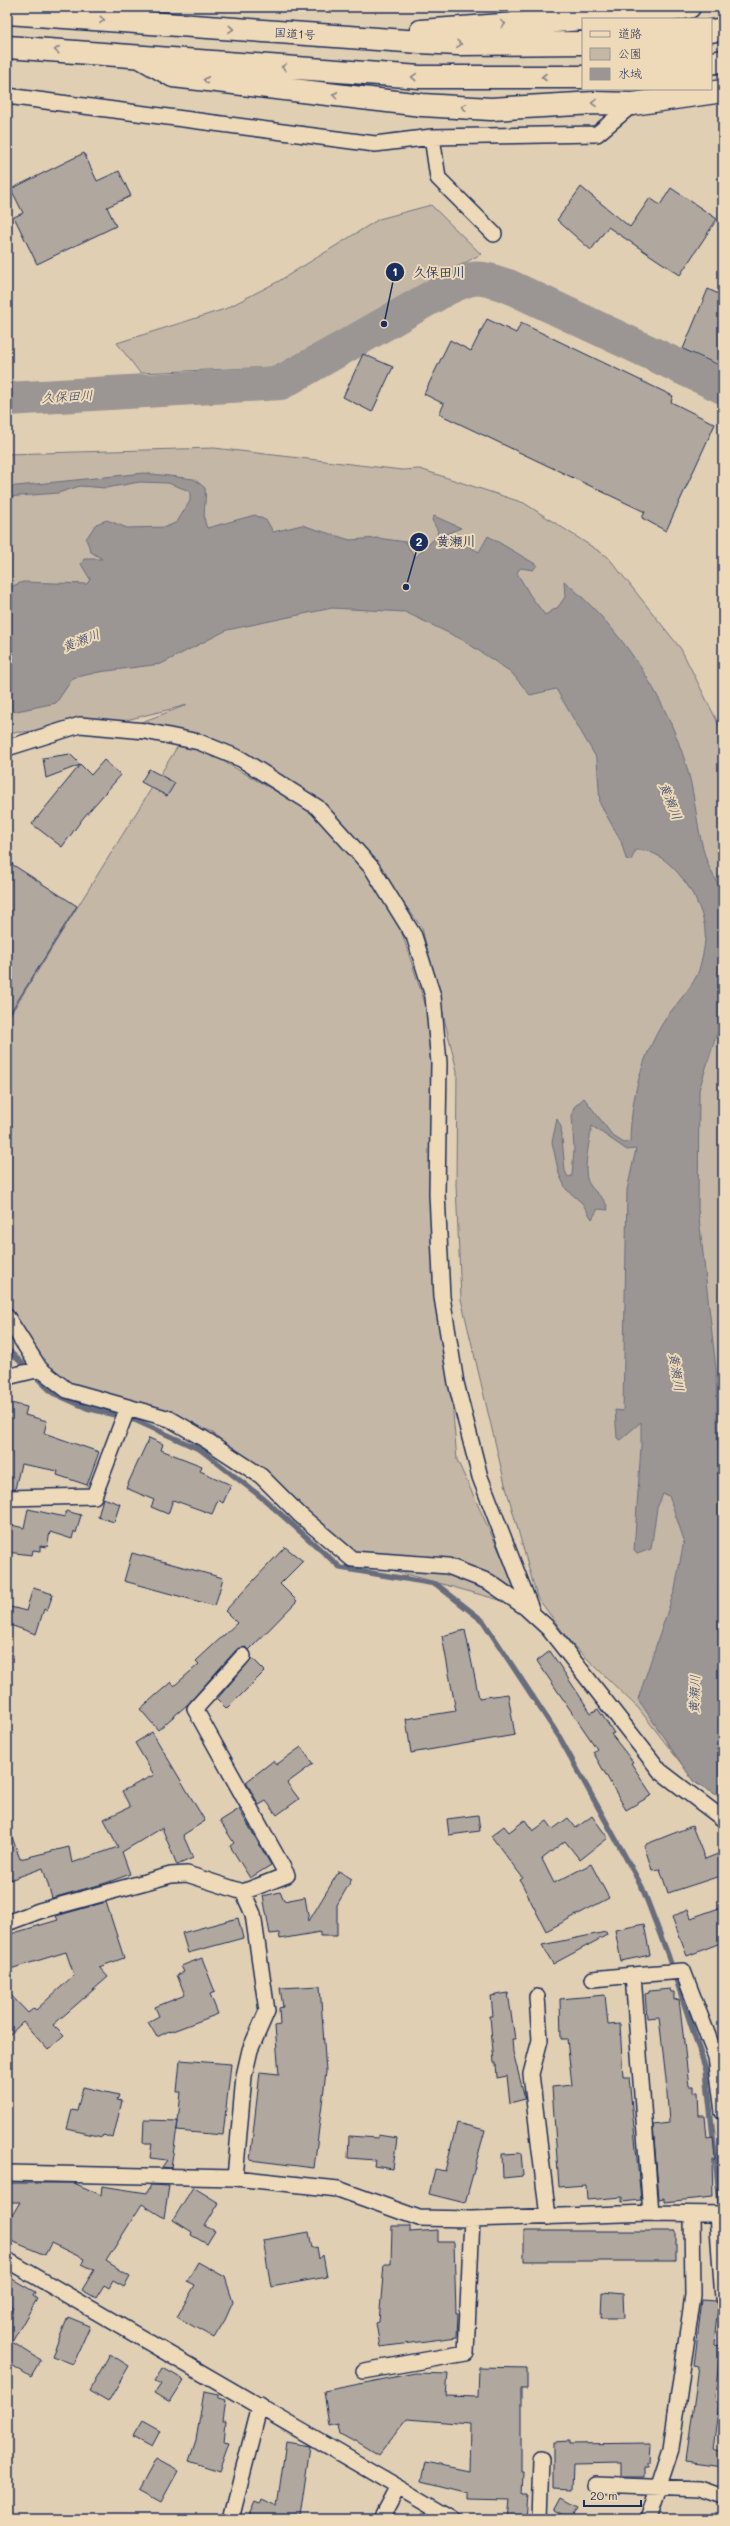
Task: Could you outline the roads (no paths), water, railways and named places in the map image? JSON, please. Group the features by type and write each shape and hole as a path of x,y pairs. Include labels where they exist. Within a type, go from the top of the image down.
{"highway":[{"path":"338,37 553,14 649,14 688,7"},
{"name":"国道1号","path":"7,13 338,37 458,44 582,43"},
{"path":"712,31 723,29"},
{"path":"7,47 420,77 582,77"},
{"path":"140,57 173,76 422,105 491,109 595,103 633,104 723,91"},
{"path":"712,63 723,61"}],"street":[{"path":"7,96 375,144 432,137 597,134 633,104"},
{"path":"432,137 438,178 494,234"},
{"path":"7,748 80,725 145,731 199,742 240,759 317,807 372,868 414,936 434,1003 439,1064 437,1194 442,1297 456,1383 480,1477 533,1614"},
{"path":"7,1317 40,1369 67,1390 170,1419 261,1476 300,1515 352,1559 448,1566 489,1582 533,1614 548,1628 660,1771 723,1819"},
{"path":"7,1377 40,1369"},
{"path":"7,1498 94,1496 128,1407"},
{"path":"7,1923 39,1911 171,1875 187,1874 244,1892 287,1875 194,1708 243,1656"},
{"path":"235,2178 244,2076 250,2050 267,2011 253,1914 244,1892"},
{"path":"593,1979 633,1974 683,1971 719,2056 723,2112"},
{"path":"633,1974 651,2214"},
{"path":"537,1997 540,2040 531,2074 548,2217"},
{"path":"7,2173 235,2178 338,2189 419,2218 472,2220 651,2214 720,2214 723,2298"},
{"path":"648,2519 671,2449 693,2295 692,2214"},
{"path":"364,2370 466,2352 472,2220"},
{"path":"7,2260 260,2405 453,2519"},
{"path":"231,2519 260,2405"},
{"path":"539,2519 541,2459"},
{"path":"596,2485 659,2486 700,2489 723,2496"},
{"path":"381,2519 398,2487"}],"water":[{"path":"144,473 194,479 205,488 204,518 207,528 255,515 267,521 273,532 302,525 350,540 377,538 406,542 415,558 436,537 438,531 432,520 434,516 461,528 446,534 479,552 488,536 537,565 533,570 520,568 517,573 530,595 545,615 558,607 565,597 564,581 605,620 623,642 639,666 667,715 687,768 693,791 701,840 707,862 720,887 723,888 723,1025 716,1036 699,1090 698,1209 716,1369 720,1561 718,1598 723,1621 723,1799 693,1781 638,1699 675,1589 684,1540 669,1496 663,1494 657,1508 651,1549 637,1554 634,1551 641,1447 641,1422 620,1440 617,1438 615,1410 623,1411 627,1190 636,1149 627,1150 592,1126 586,1165 587,1180 605,1202 608,1210 598,1209 592,1219 582,1203 566,1189 559,1174 552,1142 557,1119 561,1127 565,1171 568,1177 572,1176 574,1150 572,1115 574,1107 584,1098 613,1136 624,1143 630,1141 633,1108 639,1077 650,1047 666,1018 689,988 699,970 704,951 705,931 703,919 698,906 682,878 661,857 648,851 636,850 631,860 626,859 621,841 600,804 597,759 556,689 530,695 511,672 461,639 405,612 332,608 227,630 161,664 99,672 73,678 56,703 7,713 7,588 23,582 87,584 90,579 81,564 84,559 102,559 91,552 86,539 96,524 107,520 127,528 166,527 177,522 190,501 190,491 168,483 140,482 106,488 80,486 58,493 7,497 7,487"}],"waterway":[{"name":"久保田川","path":"7,399 281,383 446,289 464,281 477,278 490,280 508,286 723,387"},
{"path":"7,1349 53,1393 87,1408 135,1420 201,1450 265,1500 341,1568 436,1584 483,1621 560,1738 642,1887 668,1955 706,2070 721,2213"}],"place":[{"name":"久保田川","path":"384,324"},
{"name":"黄瀬川","path":"406,587"}]}
